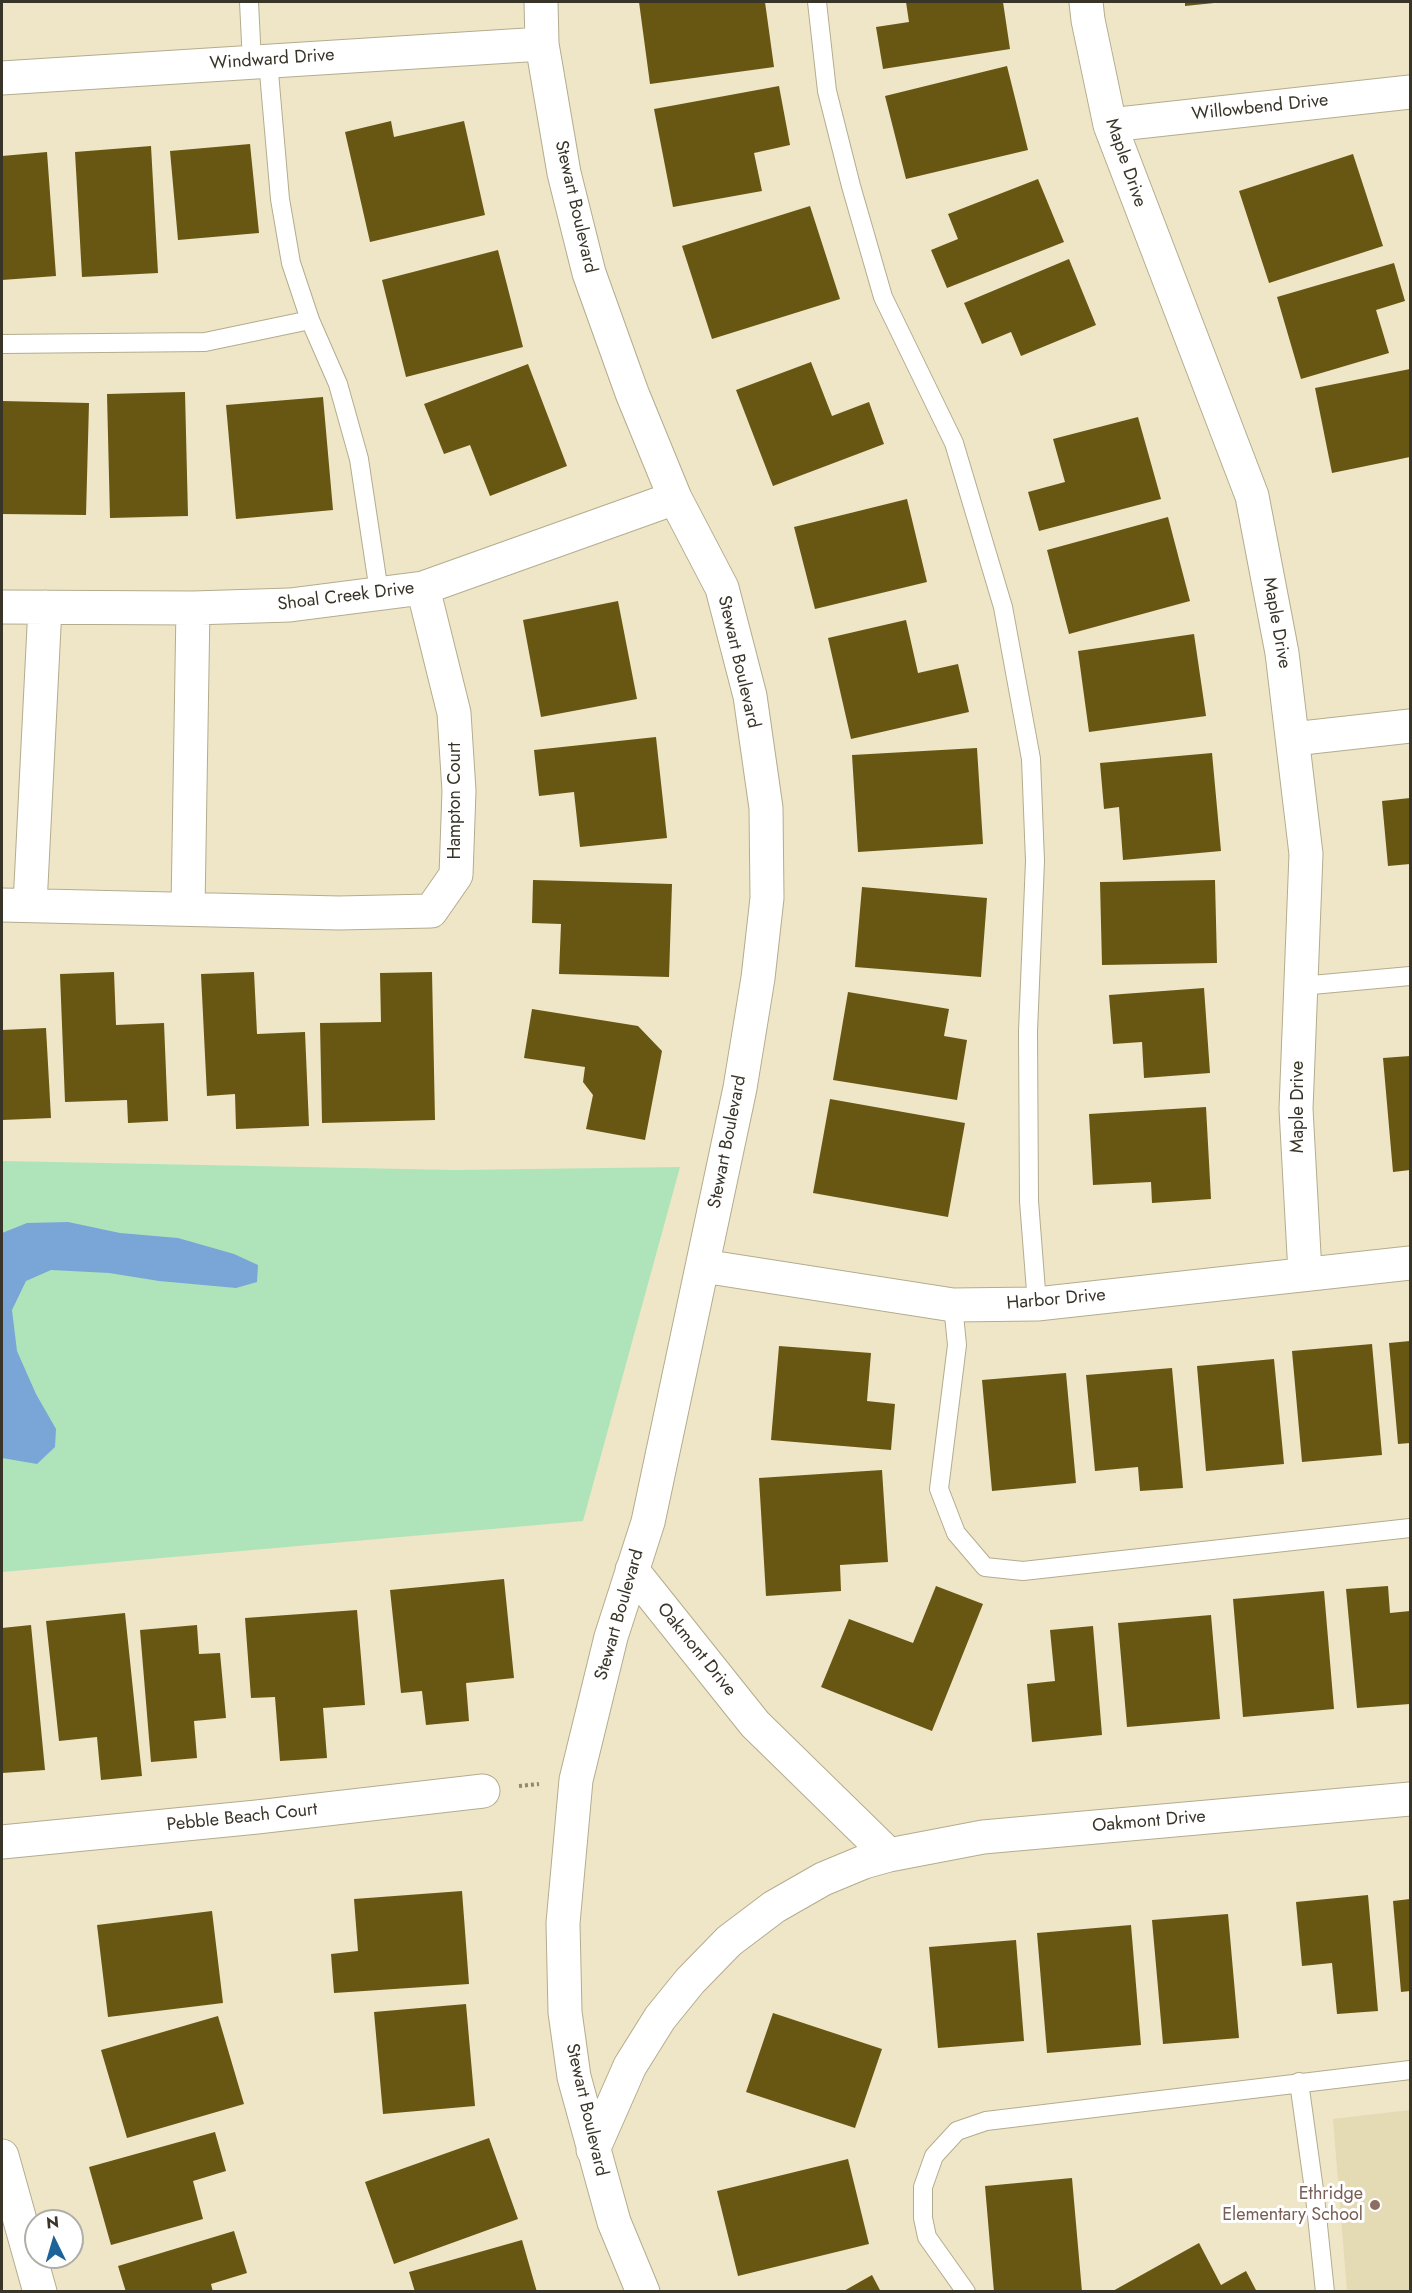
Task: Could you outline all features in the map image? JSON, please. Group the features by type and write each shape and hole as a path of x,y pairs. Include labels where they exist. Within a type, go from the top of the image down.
{"street":[{"name":"Stewart Boulevard","path":"541,2 542,44 564,173 589,273 632,393 675,498 722,588 750,696 766,808 767,898 758,978 740,1088 648,1522 611,1637 576,1779 563,1923 565,2013 574,2077 614,2222 643,2292"},
{"name":"Maple Drive","path":"1086,2 1110,125 1252,496 1282,652 1306,854 1296,1109 1305,1273"},
{"name":"Windward Drive","path":"2,78 542,44"},
{"name":"Willowbend Drive","path":"1110,125 1410,92"},
{"name":"Shoal Creek Drive","path":"2,607 193,608 290,605 423,588 675,498"},
{"name":"Hampton Court","path":"45,607 16,905 339,913 431,911 456,875 459,791 454,713 423,588"},
{"path":"188,908 193,608"},
{"path":"1293,739 1410,726"},
{"name":"Harbor Drive","path":"703,1266 953,1305 1037,1304 1410,1263"},
{"name":"Oakmont Drive","path":"632,1570 755,1724 890,1855"},
{"name":"Pebble Beach Court","path":"2,1842 257,1817 483,1791"},
{"name":"Oakmont Drive","path":"593,2150 630,2067 660,2018 690,1981 729,1941 774,1907 823,1879 864,1862 890,1855 983,1838 1410,1798"},
{"path":"2,2156 40,2292"}],"lane":[{"path":"249,2 291,263 310,320 338,384 359,459 379,592"},
{"path":"817,2 827,91 851,186 883,297 954,443 1003,607 1030,759 1035,861 1028,1031 1029,1190 1037,1304"},
{"path":"2,344 205,342 310,320"},
{"path":"1301,986 1410,976"},
{"path":"953,1305 957,1344 939,1489 956,1533 985,1567 1023,1571 1410,1528"},
{"path":"966,2292 927,2236 923,2218 923,2187 934,2156 957,2132 986,2121 1410,2070"},
{"path":"1299,2082 1325,2292"}],"path":[{"path":"483,1791 576,1779"}],"shaded area":[{"name":"Ethridge Elementary School","path":"1410,2110 1410,2291 1347,2291 1333,2119"}],"green space":[{"path":"2,1161 456,1170 680,1167 583,1521 2,1572"}],"water":[{"path":"68,1222 120,1233 178,1238 234,1254 258,1265 257,1282 236,1288 159,1281 109,1273 51,1270 26,1281 12,1310 17,1351 36,1394 56,1429 55,1447 37,1464 2,1458 2,1233 27,1223"}],"building":[{"path":"639,2 765,2 774,67 650,84"},
{"path":"906,2 1003,2 1010,49 883,69 876,27 909,22"},
{"path":"1185,2 1213,2 1214,3 1185,6"},
{"path":"1007,66 1028,150 906,179 885,96"},
{"path":"779,86 790,145 754,153 762,191 673,207 654,109"},
{"path":"391,121 394,137 464,121 485,215 370,242 345,132"},
{"path":"250,144 259,233 178,240 170,151"},
{"path":"151,146 158,273 82,277 75,152"},
{"path":"47,152 56,276 2,280 2,156"},
{"path":"1353,154 1383,246 1269,283 1239,191"},
{"path":"1038,179 1064,242 947,288 931,250 958,239 948,214"},
{"path":"810,206 840,299 712,339 682,246"},
{"path":"498,250 523,347 406,377 382,280"},
{"path":"1069,259 1096,325 1021,356 1011,332 982,344 964,303"},
{"path":"1394,263 1405,301 1376,310 1389,353 1301,379 1277,297"},
{"path":"811,362 832,416 869,402 884,444 773,486 736,390"},
{"path":"528,364 567,466 490,496 470,445 444,454 424,404"},
{"path":"1410,369 1410,457 1332,473 1315,388"},
{"path":"185,392 188,516 110,518 107,394"},
{"path":"323,397 333,510 236,519 226,405"},
{"path":"2,401 89,403 86,515 2,514"},
{"path":"1138,417 1161,499 1039,531 1028,492 1065,482 1053,439"},
{"path":"907,499 927,582 815,609 794,527"},
{"path":"1168,517 1190,601 1069,634 1047,550"},
{"path":"618,601 637,699 541,717 523,620"},
{"path":"906,620 918,673 958,664 969,712 851,739 828,638"},
{"path":"1194,634 1206,716 1089,732 1078,651"},
{"path":"656,737 667,838 580,847 574,792 539,796 534,750"},
{"path":"977,748 983,844 858,852 852,755"},
{"path":"1212,753 1221,851 1123,860 1119,807 1104,809 1100,763"},
{"path":"1410,798 1410,864 1388,866 1382,801"},
{"path":"533,880 672,884 669,977 559,974 561,924 532,923"},
{"path":"1215,880 1217,963 1102,965 1100,882"},
{"path":"862,887 987,898 981,977 855,967"},
{"path":"114,972 116,1025 164,1023 168,1121 128,1123 127,1100 65,1102 60,974"},
{"path":"254,972 257,1034 305,1032 309,1126 236,1129 235,1094 207,1096 201,974"},
{"path":"432,972 435,1120 322,1123 320,1023 381,1022 380,973"},
{"path":"1204,988 1210,1073 1144,1078 1142,1042 1113,1044 1109,995"},
{"path":"848,992 949,1009 944,1036 967,1040 957,1100 833,1080"},
{"path":"532,1009 638,1026 662,1051 645,1140 586,1129 593,1095 583,1082 585,1067 524,1058"},
{"path":"46,1028 51,1118 2,1120 2,1030"},
{"path":"1410,1056 1410,1170 1393,1172 1383,1058"},
{"path":"830,1099 965,1123 948,1217 813,1193"},
{"path":"1206,1107 1211,1199 1152,1203 1151,1182 1093,1185 1089,1114"},
{"path":"1410,1341 1410,1443 1398,1444 1389,1343"},
{"path":"1372,1344 1382,1455 1302,1462 1292,1351"},
{"path":"779,1346 871,1353 867,1401 895,1404 891,1450 771,1440"},
{"path":"1274,1359 1284,1464 1206,1471 1197,1366"},
{"path":"1172,1368 1183,1488 1140,1491 1138,1467 1095,1471 1086,1375"},
{"path":"1066,1373 1076,1483 992,1491 982,1380"},
{"path":"882,1470 888,1562 840,1565 841,1591 766,1596 759,1478"},
{"path":"504,1579 514,1678 466,1683 469,1721 426,1725 422,1691 401,1693 390,1590"},
{"path":"936,1586 983,1604 932,1731 821,1687 849,1619 913,1643"},
{"path":"1388,1586 1390,1613 1410,1611 1410,1704 1357,1708 1346,1589"},
{"path":"1324,1591 1334,1709 1243,1717 1233,1599"},
{"path":"357,1610 365,1705 323,1708 327,1758 280,1761 275,1697 251,1698 245,1618"},
{"path":"125,1613 142,1776 101,1780 97,1737 59,1741 46,1621"},
{"path":"1211,1615 1220,1719 1127,1727 1118,1623"},
{"path":"31,1625 45,1770 2,1773 2,1628"},
{"path":"197,1625 199,1654 220,1653 226,1718 194,1721 197,1758 151,1762 140,1630"},
{"path":"1093,1626 1102,1735 1032,1742 1027,1684 1055,1681 1050,1630"},
{"path":"462,1891 469,1984 334,1993 331,1954 358,1951 354,1899"},
{"path":"1368,1895 1378,2011 1337,2014 1332,1963 1302,1966 1296,1902"},
{"path":"1410,1899 1410,1991 1401,1992 1393,1901"},
{"path":"212,1911 223,2003 108,2017 97,1925"},
{"path":"1228,1914 1239,2038 1163,2044 1152,1920"},
{"path":"1131,1925 1141,2045 1047,2053 1037,1933"},
{"path":"1016,1940 1024,2041 938,2048 929,1947"},
{"path":"466,2004 475,2106 383,2114 374,2012"},
{"path":"773,2013 882,2049 855,2128 746,2092"},
{"path":"218,2016 244,2104 127,2138 101,2050"},
{"path":"215,2132 226,2171 193,2181 203,2219 111,2245 89,2167"},
{"path":"489,2138 518,2219 394,2264 365,2182"},
{"path":"848,2159 869,2244 738,2276 717,2191"},
{"path":"1072,2178 1082,2292 994,2292 985,2186"},
{"path":"234,2231 247,2273 211,2284 213,2292 126,2292 118,2266"},
{"path":"522,2240 537,2292 415,2292 409,2272"},
{"path":"1199,2243 1221,2285 1246,2271 1257,2292 1111,2292"},
{"path":"872,2275 881,2292 842,2292"}],"place":[{"name":"Ethridge Elementary School","path":"1375,2205"}]}
